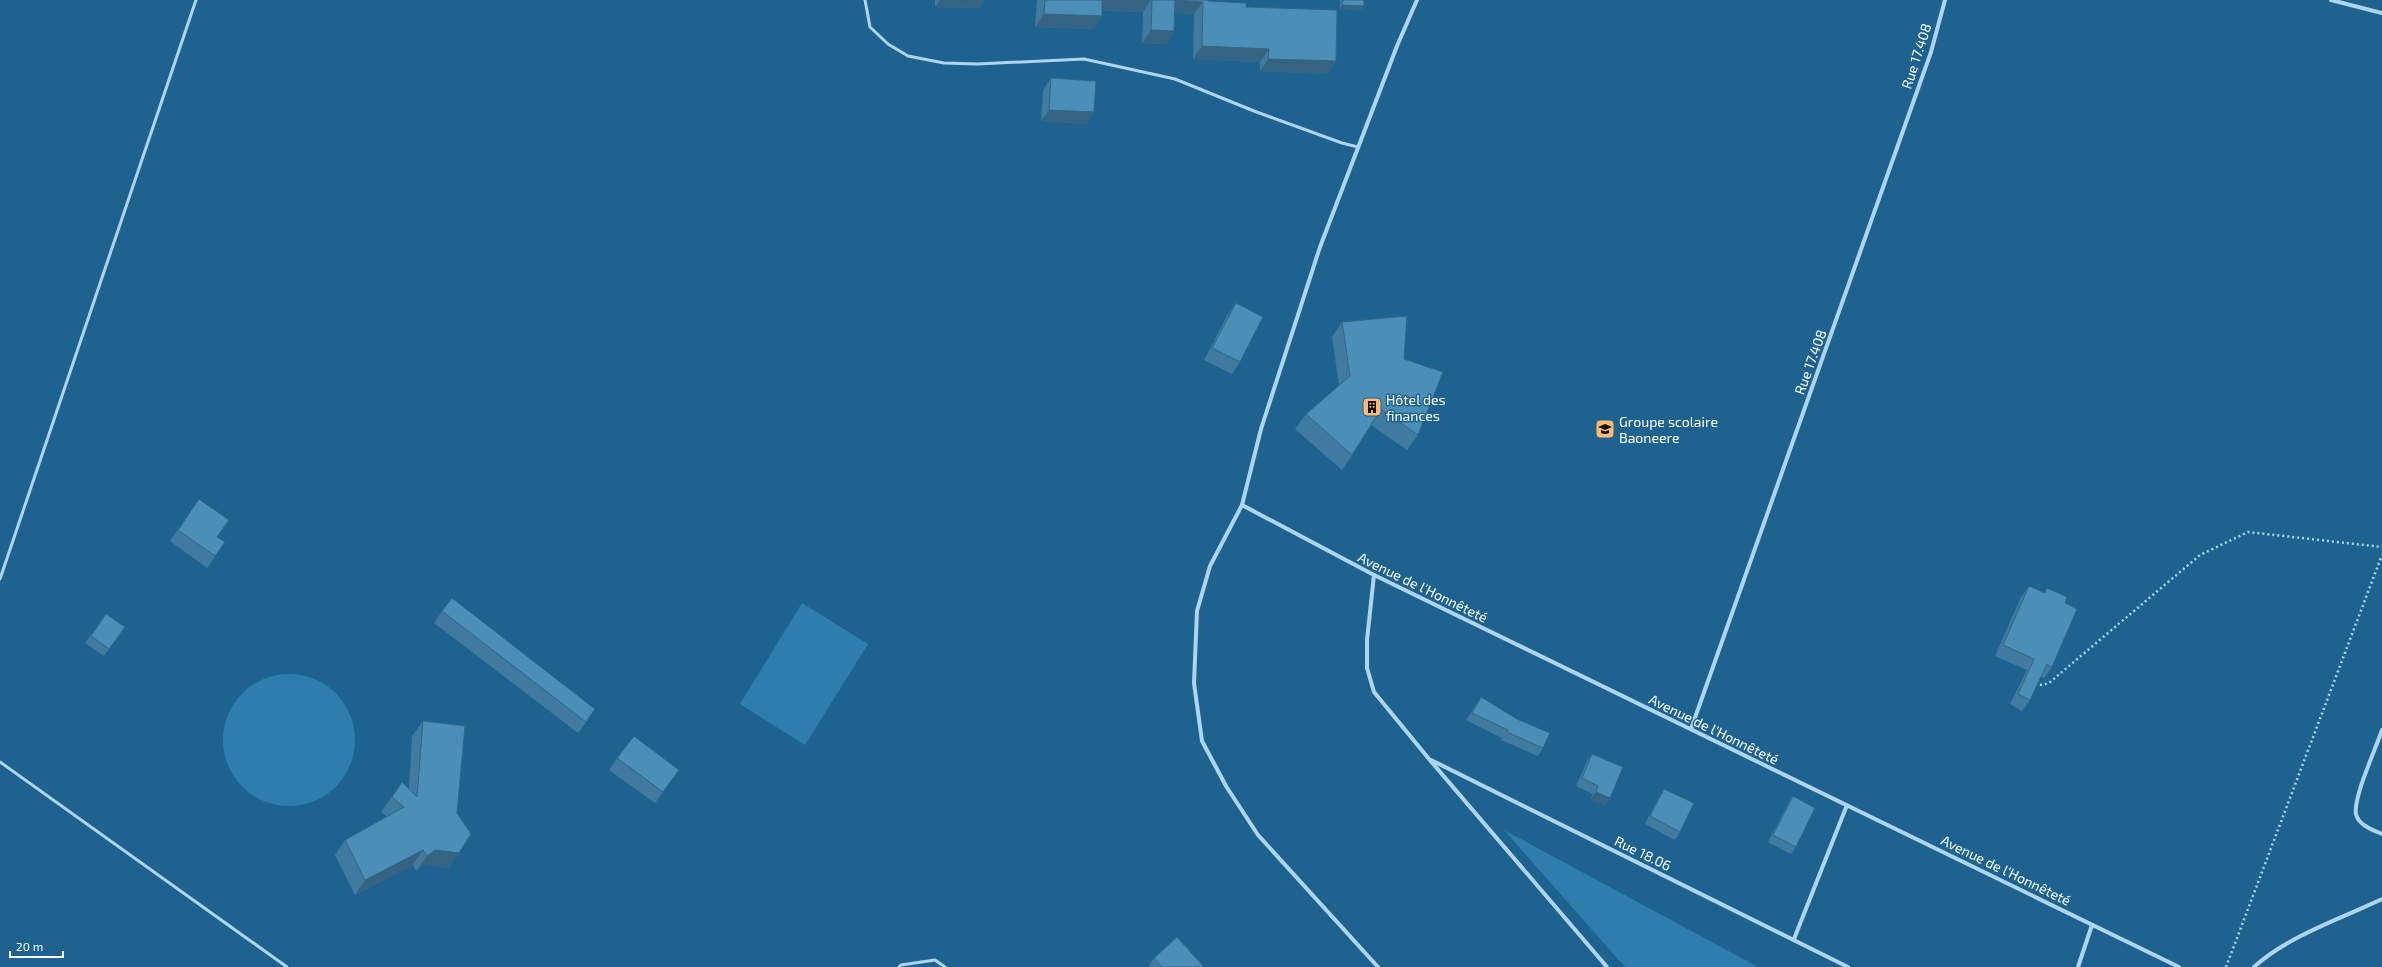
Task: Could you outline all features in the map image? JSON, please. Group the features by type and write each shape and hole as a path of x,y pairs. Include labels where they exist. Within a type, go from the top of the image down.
{"street":[{"path":"1378,967 1258,835 1226,786 1202,741 1194,683 1197,611 1210,566 1242,505 1261,430 1320,247 1397,46 1417,0"},
{"name":"Rue 17.408","path":"1691,730 1931,52 1945,0"},
{"path":"2331,0 2382,13"},
{"name":"Avenue de l'Honnêteté","path":"1242,505 1374,575 2179,967"},
{"path":"1374,575 1367,640 1369,674 1374,692 1387,710 1607,967"},
{"path":"2382,730 2356,800 2356,814 2360,823 2382,834"},
{"name":"Rue 18.06","path":"1429,759 1848,967"},
{"path":"1794,939 1847,805"},
{"path":"2254,967 2270,954 2288,943 2382,899"},
{"path":"2078,967 2092,925"}],"lane":[{"path":"0,579 196,0"},
{"path":"865,0 870,27 888,44 908,56 944,63 978,64 1084,58 1175,79 1254,111 1342,143 1358,147"},
{"path":"0,762 287,967"},
{"path":"898,967 935,960 945,967"}],"path":[{"path":"2029,683 2042,685 2049,683 2200,555 2248,532 2382,547"},
{"path":"2226,967 2382,555"}],"shaded area":[{"path":"802,603 868,644 805,745 740,704"},
{"path":"295,674 314,679 326,685 336,693 344,703 350,715 354,727 354,753 350,765 344,777 336,787 326,795 314,801 302,805 283,806 264,801 252,795 242,787 234,777 228,765 224,753 223,734 228,715 234,703 242,693 252,685 264,679 276,675"},
{"path":"1504,830 1758,967 1625,967"}],"building":[{"path":"1045,0 1102,0 1102,16 1044,14"},
{"path":"1152,0 1175,0 1174,31 1151,30"},
{"path":"1175,0 1208,0 1246,3 1246,7 1337,10 1336,61 1268,59 1269,49 1202,46 1203,2"},
{"path":"1343,0 1364,0 1364,6 1342,5"},
{"path":"1051,78 1096,81 1094,112 1049,110"},
{"path":"1236,303 1263,317 1240,362 1212,348"},
{"name":"Hôtel des finances","path":"1407,316 1404,359 1443,372 1418,435 1381,409 1352,455 1306,414 1350,376 1342,322"},
{"path":"199,499 229,520 217,537 225,542 215,556 178,530"},
{"path":"2029,586 2045,593 2047,588 2067,597 2065,603 2077,609 2052,667 2047,664 2030,700 2018,694 2034,659 2003,645"},
{"path":"452,598 595,709 586,722 442,611"},
{"path":"106,614 125,627 109,649 91,636"},
{"path":"1481,697 1517,719 1550,733 1543,748 1507,732 1508,730 1472,713"},
{"path":"423,721 465,726 457,813 471,834 459,853 435,850 427,856 423,850 365,880 345,840 404,807 392,797 402,782 417,797"},
{"path":"634,736 679,770 663,792 617,758"},
{"path":"1592,754 1623,767 1610,798 1596,792 1598,786 1582,778"},
{"path":"1664,789 1694,803 1680,832 1650,816"},
{"path":"1793,796 1815,808 1796,847 1773,835"},
{"path":"1177,937 1204,967 1162,967 1154,958"}],"place":[{"name":"Hôtel des finances","path":"1372,407"},
{"name":"Groupe scolaire Baoneere","path":"1605,429"}]}
